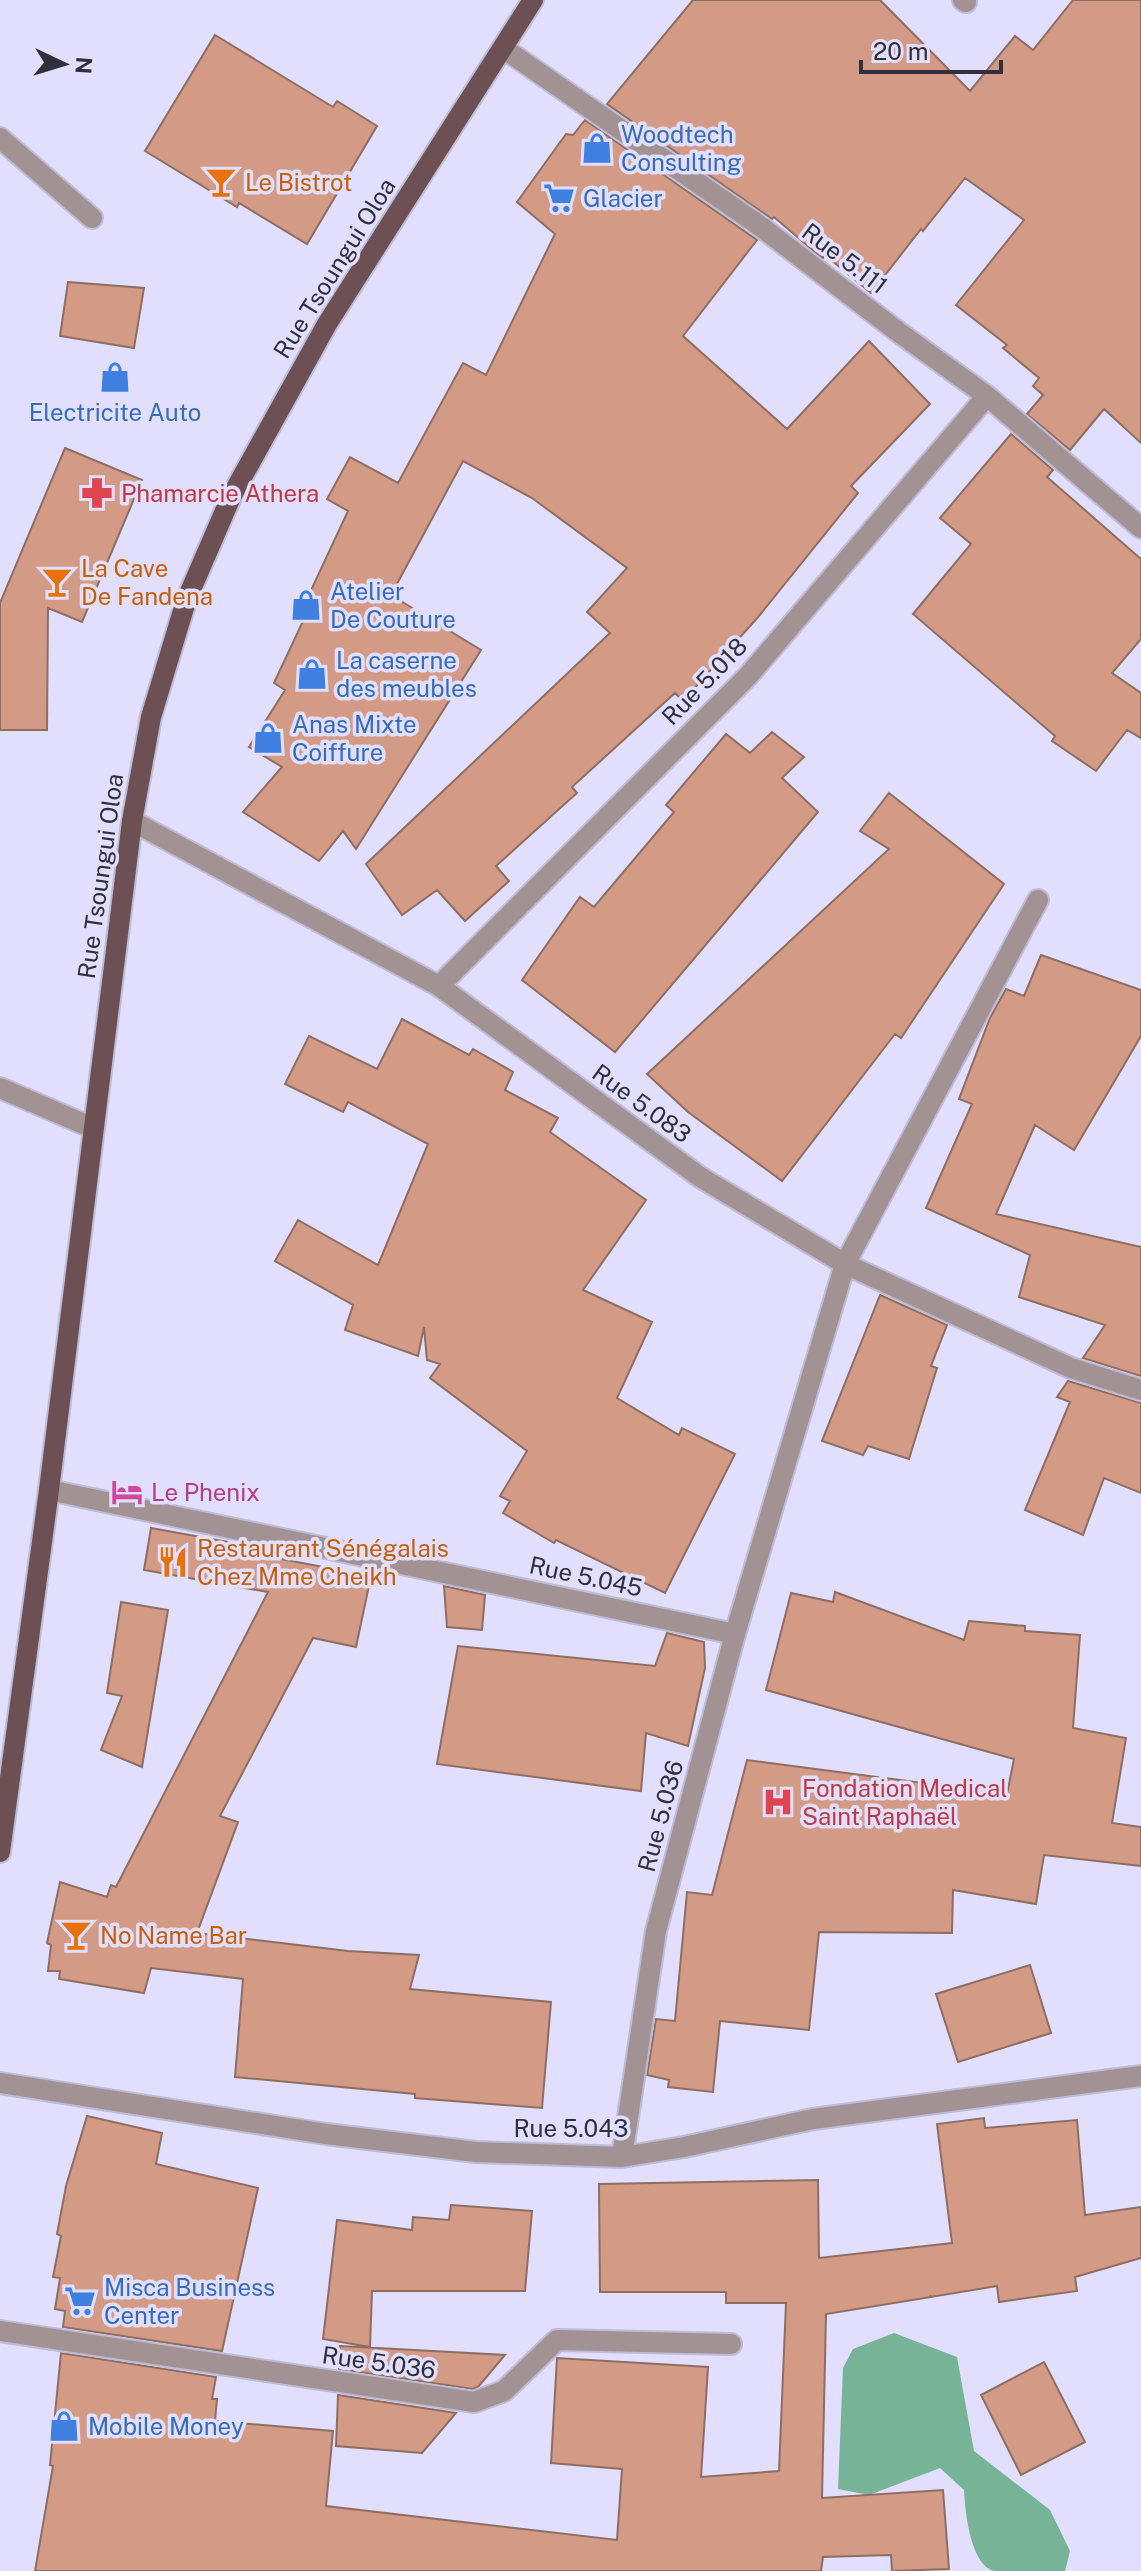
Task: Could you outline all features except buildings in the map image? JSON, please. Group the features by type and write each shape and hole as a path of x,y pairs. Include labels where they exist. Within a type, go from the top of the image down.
{"main road":[{"name":"Rue Tsoungui Oloa","path":"0,1852 49,1490 132,821 151,717 186,601 231,497 327,324 533,0"}],"street":[{"name":"Rue 5.111","path":"503,48 760,226 987,396 1141,528"},
{"path":"0,138 92,218"},
{"name":"Rue 5.018","path":"439,986 748,676 987,396"},
{"name":"Rue 5.083","path":"132,821 439,986 700,1177 845,1264 1071,1368 1141,1390"},
{"path":"735,1634 845,1264 1038,900"},
{"path":"0,1088 93,1128"},
{"name":"Rue 5.045","path":"49,1490 735,1634"},
{"name":"Rue 5.036","path":"622,2157 656,1931 735,1634"},
{"name":"Rue 5.043","path":"0,2083 326,2134 476,2152 622,2157 813,2119 1141,2076"},
{"name":"Rue 5.036","path":"0,2331 474,2402 504,2391 557,2340 731,2344"}],"green space":[{"path":"894,2333 957,2357 974,2451 1050,2510 1070,2551 1065,2571 994,2571 986,2567 979,2559 970,2536 964,2490 940,2468 869,2495 838,2489 843,2368 853,2349"}],"place":[{"name":"Woodtech Consulting","path":"597,148"},
{"name":"Le Bistrot","path":"221,182"},
{"name":"Glacier","path":"559,198"},
{"name":"Electricite Auto","path":"115,377"},
{"name":"Phamarcie Athera","path":"97,493"},
{"name":"La Cave De Fandena","path":"57,582"},
{"name":"Atelier De Couture","path":"306,605"},
{"name":"La caserne des meubles","path":"312,674"},
{"name":"Anas Mixte Coiffure","path":"268,738"},
{"name":"Le Phenix","path":"127,1492"},
{"name":"Restaurant Sénégalais Chez Mme Cheikh","path":"173,1562"},
{"name":"Fondation Medical Saint Raphaël","path":"778,1802"},
{"name":"No Name Bar","path":"76,1935"},
{"name":"Misca Business Center","path":"80,2301"},
{"name":"Mobile Money","path":"64,2426"}]}
